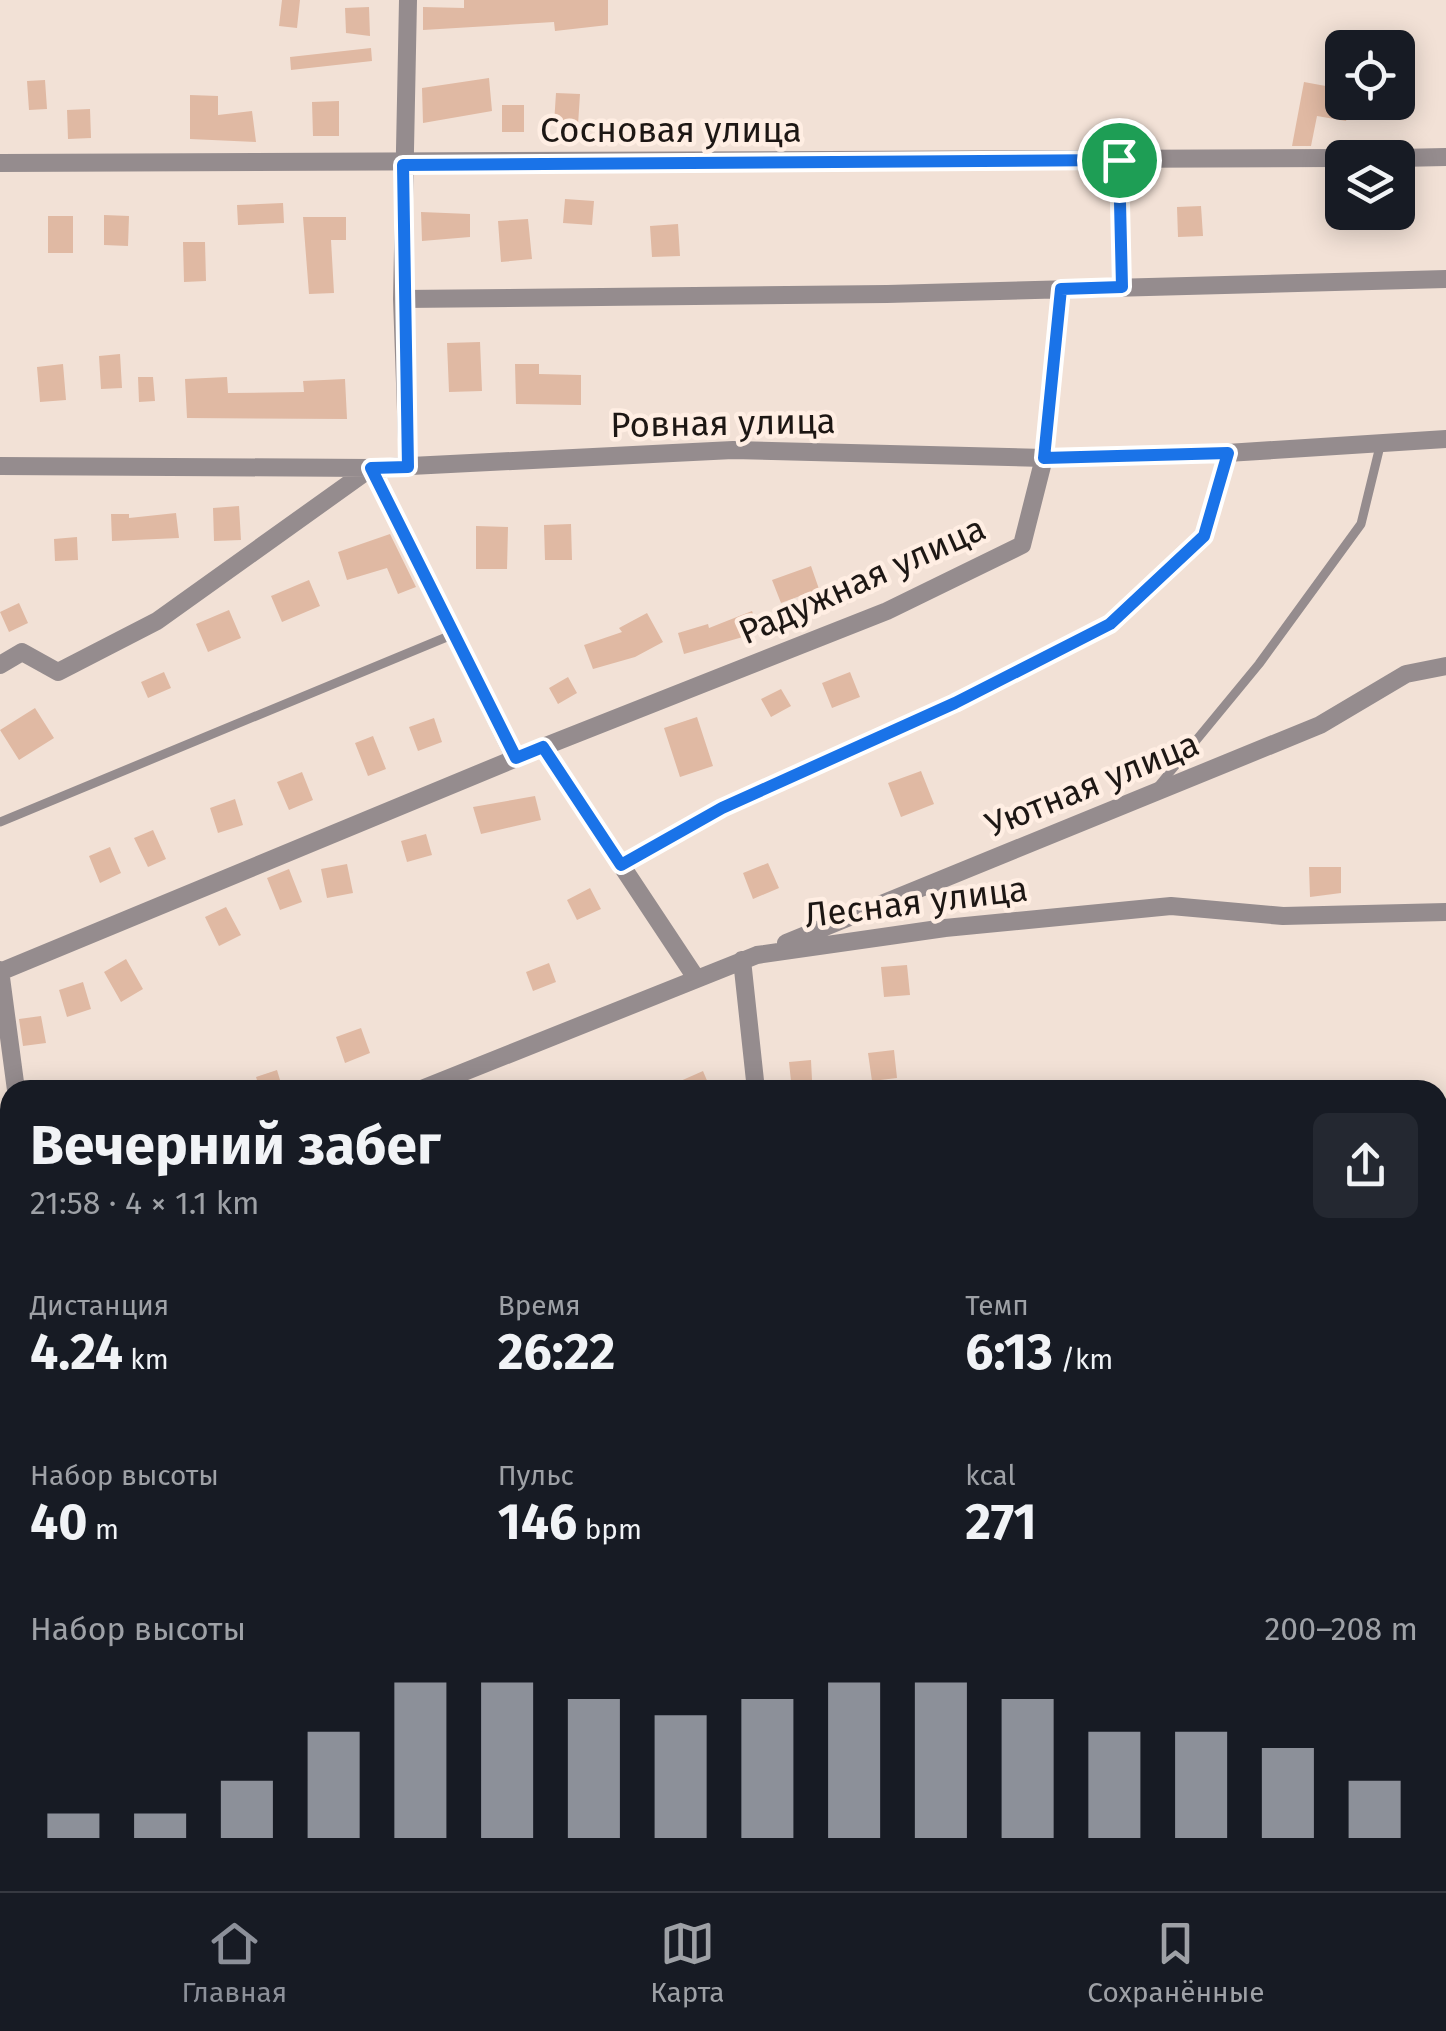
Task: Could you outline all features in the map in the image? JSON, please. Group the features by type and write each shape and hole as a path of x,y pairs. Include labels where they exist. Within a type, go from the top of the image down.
{"street":[{"path":"408,0 402,298 408,467"},
{"name":"Сосновая улица","path":"0,164 1325,158"},
{"path":"1415,158 1446,158"},
{"path":"402,298 1446,279"},
{"name":"Радужная улица","path":"543,747 887,611 1022,545 1044,458 1061,289"},
{"name":"Ровная улица","path":"0,466 371,468 733,450 1044,458 1228,453 1382,440 1446,439"},
{"path":"0,664 22,652 58,672 158,621 371,468 516,758"},
{"name":"Уютная улица","path":"750,957 1320,725 1406,674 1446,666"},
{"path":"15,1080 0,971 543,747 696,978"},
{"name":"Лесная улица","path":"444,1080 750,957 945,928 1171,906 1283,916 1446,912"},
{"path":"750,957 756,1080"}],"lane":[{"path":"1119,160 1122,287"},
{"path":"1151,795 1259,664 1360,524 1382,440"},
{"path":"621,865 722,808 955,703 1110,624 1204,536 1228,453"},
{"path":"0,822 454,634"}],"building":[{"path":"282,0 300,0 297,28 279,26"},
{"path":"464,0 608,0 608,25 555,31 554,22 423,30 423,7 464,8"},
{"path":"369,7 370,36 346,33 345,8"},
{"path":"371,48 372,61 291,70 290,57"},
{"path":"489,78 492,111 423,123 422,88"},
{"path":"45,80 47,109 29,110 27,81"},
{"path":"1304,82 1325,86 1325,117 1317,116 1311,146 1292,146"},
{"path":"556,93 580,94 578,125 554,124"},
{"path":"190,95 218,96 218,115 252,111 256,142 190,139"},
{"path":"339,101 339,136 313,136 312,102"},
{"path":"502,105 524,105 524,132 502,132"},
{"path":"90,109 91,138 68,139 67,110"},
{"path":"565,199 594,201 592,225 563,223"},
{"path":"283,203 284,223 238,225 237,205"},
{"path":"1201,206 1203,236 1178,237 1177,207"},
{"path":"421,212 470,214 470,237 422,241"},
{"path":"104,215 129,216 128,246 104,245"},
{"path":"48,216 73,216 73,253 48,253"},
{"path":"303,217 346,217 346,240 331,240 334,293 309,294"},
{"path":"528,219 532,259 501,262 498,221"},
{"path":"678,224 680,256 652,257 650,226"},
{"path":"183,242 205,242 206,281 184,282"},
{"path":"480,342 482,391 449,392 447,343"},
{"path":"120,354 122,388 101,389 99,356"},
{"path":"63,364 66,400 40,402 37,367"},
{"path":"515,364 539,364 539,374 581,375 581,405 516,404"},
{"path":"138,377 153,377 155,401 139,402"},
{"path":"227,377 228,393 304,392 303,381 345,379 347,419 187,418 185,379"},
{"path":"239,506 241,540 214,541 213,508"},
{"path":"176,513 179,538 112,541 111,514 129,514 129,518"},
{"path":"571,524 572,560 545,560 544,525"},
{"path":"476,526 508,527 507,569 476,569"},
{"path":"390,534 416,587 398,594 387,568 347,580 338,552"},
{"path":"77,537 78,560 55,561 54,539"},
{"path":"811,566 819,589 781,603 772,580"},
{"path":"309,580 320,606 282,622 271,596"},
{"path":"19,603 28,623 9,632 0,612"},
{"path":"229,610 241,638 208,652 196,624"},
{"path":"752,611 760,632 684,654 678,633 708,624 709,628"},
{"path":"647,613 663,642 635,657 593,669 584,645 622,632 619,628"},
{"path":"164,672 171,688 148,698 141,682"},
{"path":"850,672 860,697 832,708 822,683"},
{"path":"568,677 577,693 558,704 549,688"},
{"path":"781,689 791,706 771,717 761,699"},
{"path":"35,708 54,738 19,760 0,730"},
{"path":"697,717 713,766 680,777 664,728"},
{"path":"434,718 442,742 418,751 409,727"},
{"path":"373,736 386,769 368,776 355,743"},
{"path":"921,771 934,804 901,817 888,783"},
{"path":"302,772 313,800 289,810 277,782"},
{"path":"535,796 541,820 481,834 473,807"},
{"path":"235,799 243,825 218,833 210,808"},
{"path":"153,830 166,859 148,867 134,838"},
{"path":"426,834 432,855 407,862 401,841"},
{"path":"110,847 121,873 100,883 89,856"},
{"path":"768,863 779,888 753,899 743,873"},
{"path":"347,864 353,893 327,898 321,869"},
{"path":"1309,867 1341,867 1341,893 1310,897"},
{"path":"289,869 302,902 280,910 267,878"},
{"path":"590,888 601,909 577,920 567,900"},
{"path":"226,907 241,935 219,946 205,917"},
{"path":"126,959 143,989 121,1002 104,972"},
{"path":"549,963 556,982 533,991 526,972"},
{"path":"907,965 910,995 884,997 881,967"},
{"path":"83,982 91,1009 67,1017 59,990"},
{"path":"41,1016 46,1043 23,1046 19,1019"},
{"path":"361,1028 370,1053 345,1063 336,1037"},
{"path":"894,1050 897,1078 872,1080 868,1053"},
{"path":"811,1060 812,1080 791,1080 789,1062"},
{"path":"277,1070 280,1080 257,1080 256,1077"},
{"path":"703,1071 707,1080 683,1080"}],"route":[{"path":"1119,160 1122,287 1061,289 1044,458 1228,453 1204,536 1110,624 955,703 722,808 621,865 543,747 516,758 371,468 408,467 402,298 403,165 1119,160"}]}
